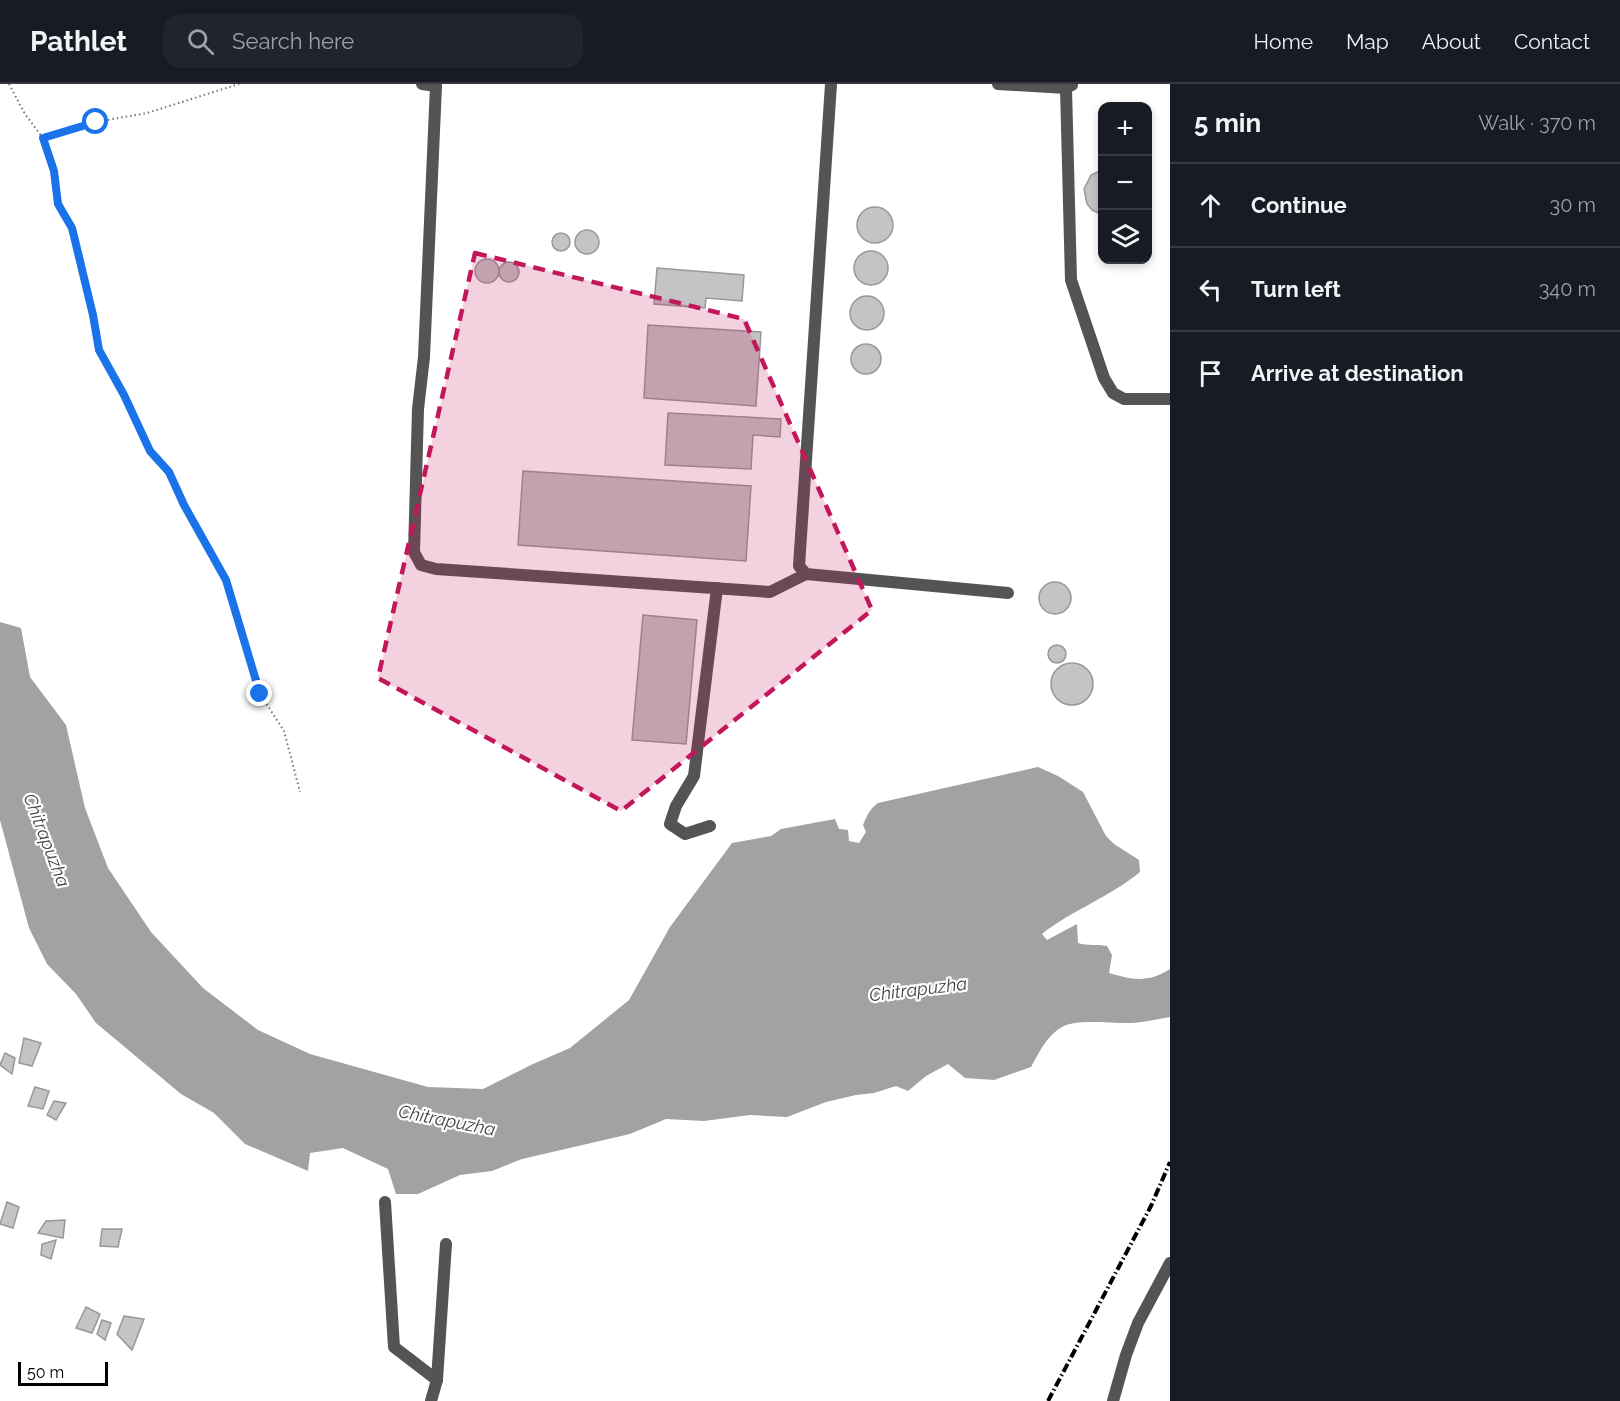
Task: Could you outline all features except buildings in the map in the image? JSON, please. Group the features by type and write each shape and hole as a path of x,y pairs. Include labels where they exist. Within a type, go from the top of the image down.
{"street":[{"path":"422,84 436,86 424,357 418,421 414,552 421,565 436,569 770,592 806,574 1008,593"},
{"path":"806,574 800,566 831,84"},
{"path":"998,84 1070,86 1071,280 1104,378 1113,393 1124,399 1170,399"},
{"path":"710,826 685,834 670,824 676,806 694,776 717,588"},
{"path":"385,1202 394,1347 437,1380"},
{"path":"432,1401 437,1380 446,1244"},
{"path":"1113,1401 1138,1323 1170,1263"}],"path":[{"path":"9,84 25,114 43,138 54,171 58,204 72,228 99,350 124,395 150,451 169,472 184,505 226,580 260,694 284,731 300,792"},
{"path":"43,138 96,122 147,113 238,84"}],"highlighted area":[{"path":"475,253 744,319 872,610 621,811 378,678"}],"water":[{"name":"Chitrapuzha","path":"0,622 21,628 30,677 66,725 85,808 108,868 151,932 203,988 258,1030 310,1054 428,1087 483,1089 570,1048 629,1000 670,927 732,843 771,836 781,829 835,819 839,829 848,830 849,841 859,843 866,832 863,825 866,818 878,803 1038,767 1058,776 1083,792 1106,836 1139,860 1140,872 1042,934 1047,940 1077,924 1078,943 1107,946 1112,955 1109,973 1140,979 1155,977 1170,969 1170,1017 1132,1023 1069,1024 1057,1030 1048,1039 1031,1067 994,1080 965,1078 948,1064 926,1076 908,1091 896,1086 874,1093 826,1102 787,1117 750,1115 704,1121 666,1119 630,1134 522,1159 492,1171 460,1175 418,1194 396,1194 388,1169 343,1148 310,1153 308,1171 245,1144 214,1113 181,1094 96,1023 76,994 47,964 29,928 0,820"}],"railway":[{"path":"1048,1401 1151,1206 1170,1162"}],"route":[{"path":"96,122 43,138 54,171 58,204 72,228 99,350 124,395 150,451 169,472 184,505 226,580 260,694"}]}
